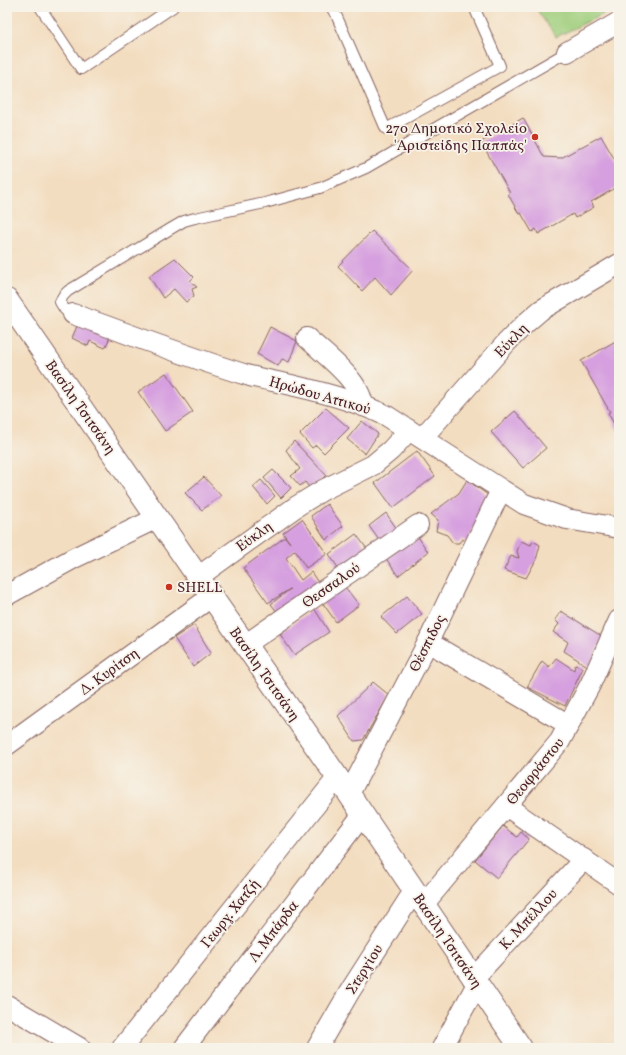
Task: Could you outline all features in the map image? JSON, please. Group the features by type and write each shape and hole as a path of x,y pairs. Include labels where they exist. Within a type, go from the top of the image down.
{"main road":[{"name":"Βασίλη Τσιτσάνη","path":"8,304 363,814 418,898 521,1048"}],"street":[{"path":"567,52 619,22"},
{"name":"Εύκλη","path":"198,577 297,506 323,490 373,465 391,450 416,434 527,322 547,306 619,264"},
{"name":"Ηρώδου Αττικού","path":"73,314 208,364 252,377 296,386 363,406 386,416 416,434 524,504 567,519 619,528"},
{"path":"307,338 352,381 357,388 363,406"},
{"name":"Θέσπιδος","path":"343,786 428,642 501,490"},
{"path":"7,595 74,558 157,518"},
{"name":"Θεσσαλού","path":"245,645 418,525"},
{"name":"Δ. Κυρίτση","path":"7,745 211,596"},
{"name":"Θεοφράστου","path":"418,898 506,806 553,750 570,725 590,685 619,620"},
{"path":"428,642 570,725"},
{"name":"Γεωργ. Χατζή","path":"122,1048 343,786"},
{"path":"506,806 619,884"},
{"name":"Λ. Μπάρδα","path":"184,1048 363,814"},
{"name":"Κ. Μπέλλου","path":"442,1048 475,981 584,859"},
{"name":"Στεργίου","path":"317,1048 350,991 418,898"},
{"path":"7,1005 80,1048"}],"lane":[{"path":"40,7 82,69 173,7"},
{"path":"331,7 337,17 386,128 500,66 474,7"},
{"path":"73,314 65,310 60,302 68,291 172,228 195,218 265,203 320,188 366,168 567,52"}],"green space":[{"path":"535,7 618,7 556,37"}],"building":[{"path":"523,118 544,157 561,158 601,136 619,167 619,186 591,202 594,207 575,218 573,214 538,234 536,229 532,232 521,213 519,214 508,194 510,193 481,142"},
{"path":"372,231 413,270 391,295 375,277 362,291 338,266"},
{"path":"175,258 194,277 190,281 197,287 192,289 194,296 186,302 174,289 163,298 149,276"},
{"path":"80,319 112,333 105,348 90,341 88,346 72,338"},
{"path":"270,327 297,341 289,362 282,359 278,366 257,354"},
{"path":"619,339 619,433 608,413 610,412 581,361"},
{"path":"166,373 193,412 165,431 138,392"},
{"path":"326,408 349,428 324,453 316,445 312,448 300,434"},
{"path":"515,411 546,448 523,468 491,432"},
{"path":"362,421 378,434 365,454 347,439"},
{"path":"294,441 326,475 311,490 305,482 300,486 291,476 300,469 286,450"},
{"path":"417,451 435,476 393,508 375,483"},
{"path":"273,470 291,488 281,498 264,478"},
{"path":"204,477 221,496 202,510 185,493"},
{"path":"261,480 275,496 267,504 253,487"},
{"path":"467,480 488,495 468,542 462,539 459,543 453,543 447,535 436,531 438,520 431,514 459,493"},
{"path":"327,504 343,526 326,540 311,516"},
{"path":"386,513 399,532 381,543 369,526"},
{"path":"302,519 327,554 306,568 295,550 286,558 301,580 311,572 321,587 281,617 271,604 290,589 268,603 243,568 285,537 290,543 283,533"},
{"path":"415,532 428,552 398,576 383,554"},
{"path":"356,534 370,553 342,574 329,554"},
{"path":"521,541 531,545 533,541 540,545 536,560 526,578 504,570 511,556 519,558 517,551"},
{"path":"345,587 359,605 336,622 322,602"},
{"path":"407,596 422,614 397,634 381,617"},
{"path":"314,608 329,632 294,655 280,634"},
{"path":"561,611 603,637 589,667 564,651 568,642 553,632 559,624 555,620"},
{"path":"194,625 211,653 193,667 174,638"},
{"path":"556,658 574,670 575,665 583,668 565,706 527,687 542,661 549,667"},
{"path":"373,682 389,695 363,740 354,741 338,716"},
{"path":"503,826 517,837 521,832 529,839 497,878 475,860"}],"place":[{"name":"27ο Δημοτικό Σχολείο 'Αριστείδης Παππάς'","path":"535,137"},
{"name":"SHELL","path":"169,587"}]}
